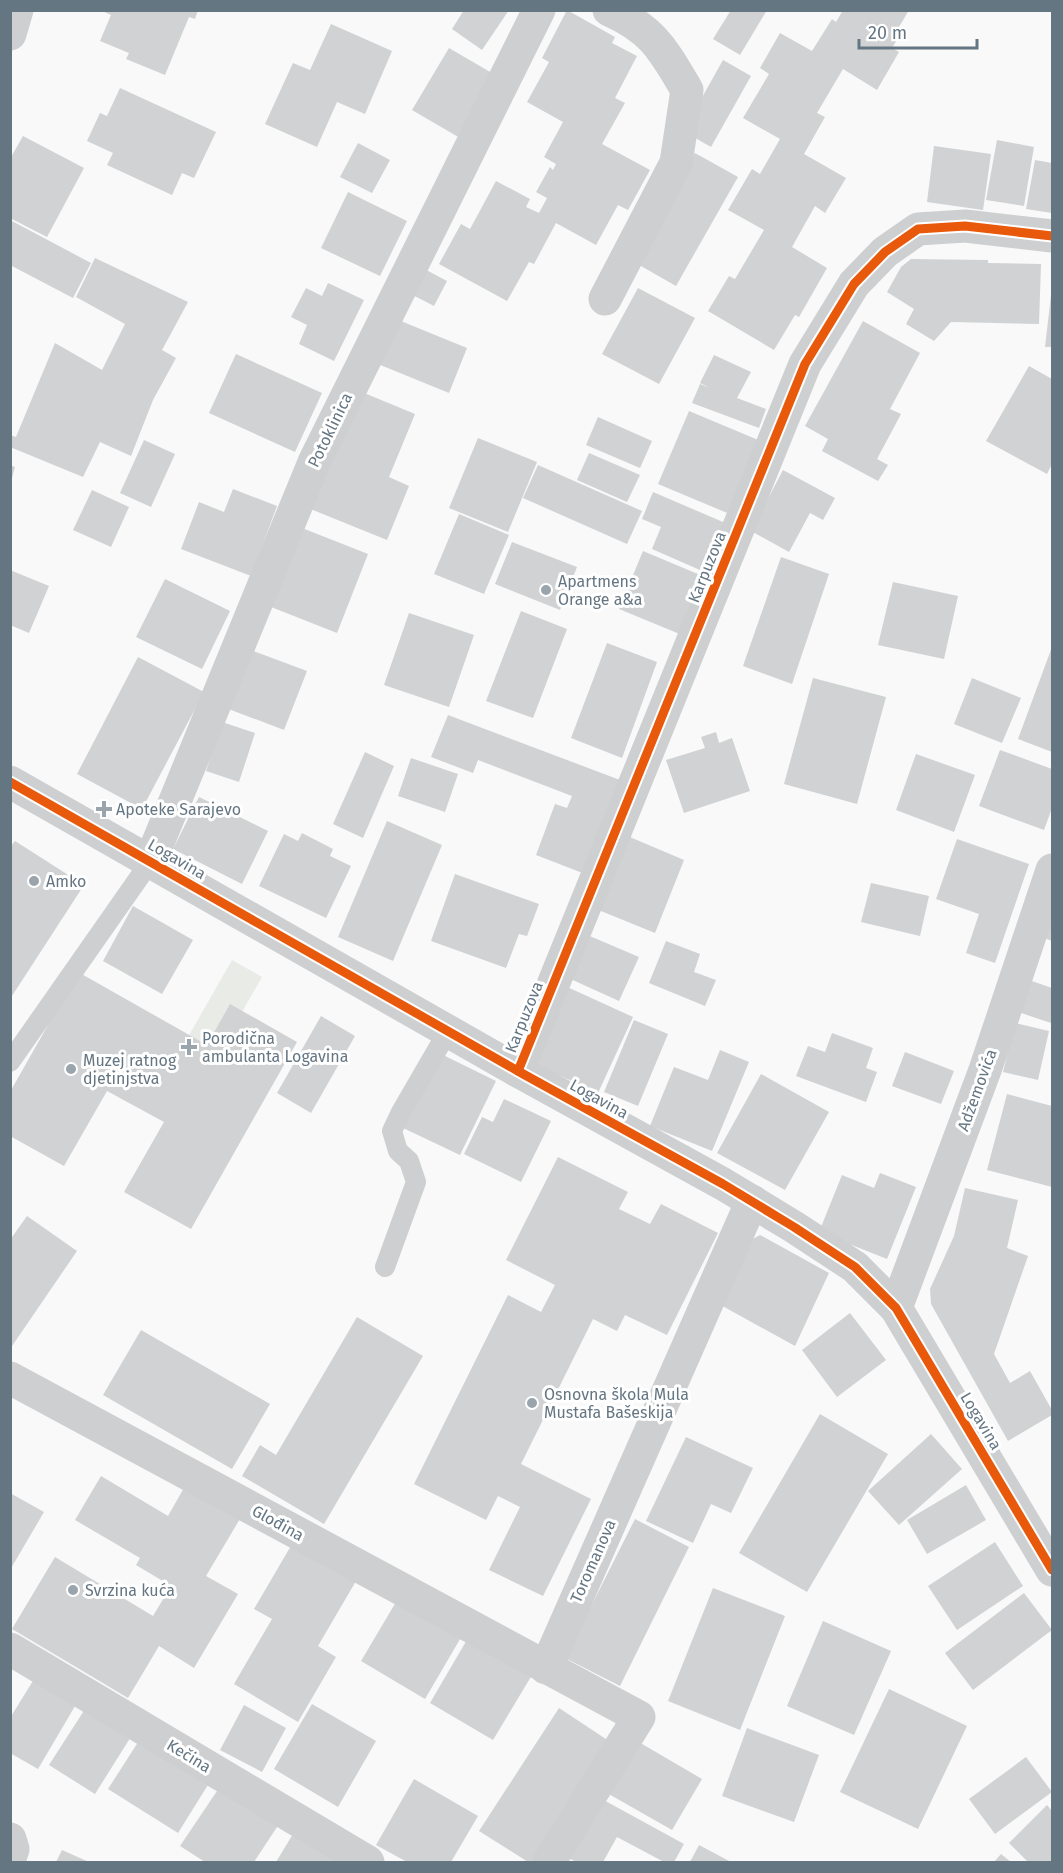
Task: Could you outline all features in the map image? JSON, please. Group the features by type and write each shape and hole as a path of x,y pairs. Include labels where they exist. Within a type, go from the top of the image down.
{"street":[{"path":"10,34 17,10"},
{"name":"Potoklinica","path":"150,861 315,460 539,10"},
{"path":"606,299 676,163 687,90 658,43 631,20 609,10"},
{"name":"Karpuzova","path":"518,1071 805,364 855,284 885,252 918,230 965,225 1053,236"},
{"name":"Logavina","path":"10,782 518,1071 752,1201 855,1267 896,1308 1053,1570"},
{"name":"Adžemovića","path":"896,1308 985,1070 1053,870"},
{"name":"Toromanova","path":"546,1668 752,1201"},
{"name":"Glođina","path":"10,1378 546,1668"},
{"name":"Kečina","path":"14,1659 368,1863"},
{"path":"546,1668 639,1717 549,1863"},
{"path":"10,1839 13,1850 10,1858"}],"lane":[{"path":"10,1062 150,861"},
{"path":"385,1267 416,1182 409,1161 398,1151 392,1131 448,1031"}],"shaded area":[{"path":"232,960 262,977 218,1054 188,1037"}],"building":[{"path":"100,10 198,10 195,19 189,17 165,75 126,59 129,53 100,41 111,15"},
{"path":"464,10 509,10 482,50 452,29"},
{"path":"567,10 615,37 612,43 637,56 615,98 625,103 602,144 650,170 628,210 618,205 596,245 556,223 534,264 529,262 507,301 439,264 461,224 470,229 496,181 530,199 526,207 539,213 547,198 536,192 550,167 553,170 556,164 544,157 563,122 527,102 549,62 542,58"},
{"path":"731,10 767,10 740,55 713,39"},
{"path":"843,10 909,10 896,32 900,35 892,48 899,52 877,90 843,69 817,113 825,117 804,154 846,178 825,213 815,206 792,247 827,268 799,317 795,315 774,350 708,311 729,276 735,279 764,230 728,210 752,169 760,174 780,139 743,118 769,74 760,68 780,33 812,51 832,19 836,22"},
{"path":"331,24 392,51 365,114 337,102 317,147 265,124 293,63 310,70"},
{"path":"449,48 497,76 460,138 412,110"},
{"path":"723,60 751,76 711,147 683,131"},
{"path":"120,88 216,132 194,178 182,173 172,195 107,165 113,153 87,141 100,113 107,116"},
{"path":"23,136 84,168 47,237 10,218 10,159"},
{"path":"997,140 1034,147 1024,206 986,200"},
{"path":"358,143 390,160 372,193 340,177"},
{"path":"934,146 991,154 983,210 927,202"},
{"path":"695,153 738,177 676,286 634,262"},
{"path":"1035,160 1052,163 1052,213 1026,209"},
{"path":"348,192 407,221 380,276 321,248"},
{"path":"10,220 91,263 73,298 10,265"},
{"path":"95,258 188,302 162,350 176,358 153,400 131,456 100,442 83,477 10,447 10,435 16,437 55,343 102,370 125,324 76,297"},
{"path":"911,259 988,260 988,263 1041,264 1039,324 951,322 934,341 906,324 914,309 887,292 901,267"},
{"path":"415,264 447,281 434,306 401,289"},
{"path":"328,283 364,300 334,361 299,344 307,325 291,317 306,288 322,296"},
{"path":"638,288 695,318 659,384 602,354"},
{"path":"1051,295 1052,347 1045,347"},
{"path":"391,317 467,348 449,393 373,362"},
{"path":"863,321 920,353 890,409 901,414 877,459 888,465 878,481 822,451 828,439 805,426"},
{"path":"236,354 322,393 295,452 209,413"},
{"path":"714,355 751,372 737,398 766,409 759,428 692,403 700,384 710,388 700,383"},
{"path":"1029,366 1052,379 1052,464 1047,474 986,441"},
{"path":"357,390 415,414 389,477 409,486 387,540 308,508"},
{"path":"689,411 763,442 732,515 658,484"},
{"path":"598,417 652,441 640,468 586,445"},
{"path":"478,438 537,462 508,532 449,508"},
{"path":"144,440 175,454 151,507 120,493"},
{"path":"589,453 640,475 627,502 577,480"},
{"path":"10,465 15,467 11,482 10,482"},
{"path":"538,465 642,511 627,544 523,498"},
{"path":"783,470 835,498 823,520 810,513 789,552 751,531"},
{"path":"233,489 277,506 251,576 181,549 199,502 224,512"},
{"path":"92,490 129,507 111,547 73,530"},
{"path":"653,492 730,525 709,574 652,549 661,527 642,519"},
{"path":"459,514 509,535 484,594 434,574"},
{"path":"297,526 368,554 337,633 266,605"},
{"path":"512,542 577,567 560,610 495,584"},
{"path":"643,551 705,577 682,635 619,609"},
{"path":"781,557 829,574 792,684 743,666"},
{"path":"10,570 49,586 29,633 10,625"},
{"path":"165,579 230,611 202,669 136,637"},
{"path":"893,582 958,596 944,659 878,645"},
{"path":"521,611 567,629 533,718 486,701"},
{"path":"409,613 474,635 449,707 384,685"},
{"path":"607,643 657,662 622,758 571,738"},
{"path":"1052,647 1052,752 1018,739"},
{"path":"248,649 307,671 284,730 226,708"},
{"path":"138,657 204,692 142,809 77,774"},
{"path":"813,678 886,697 857,804 784,784"},
{"path":"972,678 1021,698 1002,743 954,724"},
{"path":"448,715 620,780 585,874 536,855 555,804 567,808 572,796 478,760 473,773 431,757"},
{"path":"222,722 255,733 239,782 206,771"},
{"path":"716,732 719,743 732,738 750,791 684,813 666,760 705,748 701,737"},
{"path":"1000,750 1052,769 1052,808 1044,830 979,806"},
{"path":"365,752 394,766 363,838 333,824"},
{"path":"916,754 975,775 954,832 896,810"},
{"path":"411,758 458,774 445,812 398,796"},
{"path":"199,797 268,831 242,884 173,849"},
{"path":"387,821 442,845 393,961 338,937"},
{"path":"302,833 333,849 330,856 351,866 326,918 259,886 284,834 298,841"},
{"path":"625,835 684,860 655,933 596,909"},
{"path":"957,839 1029,864 995,963 966,953 979,914 936,899"},
{"path":"15,841 84,885 10,999 10,847"},
{"path":"455,874 539,904 527,936 519,934 506,968 431,941"},
{"path":"871,883 929,896 920,936 861,922"},
{"path":"133,906 193,940 162,994 103,961"},
{"path":"1052,916 1052,941 1034,934"},
{"path":"585,934 639,957 619,1001 566,977"},
{"path":"666,941 700,954 694,972 716,980 705,1006 649,983"},
{"path":"78,972 207,1045 230,1004 297,1042 191,1229 124,1192 164,1122 107,1091 64,1166 10,1136 10,1092"},
{"path":"1026,979 1052,988 1051,1023 1015,1011"},
{"path":"565,986 633,1017 598,1093 530,1062"},
{"path":"321,1016 355,1036 311,1113 277,1093"},
{"path":"634,1020 668,1034 638,1106 604,1092"},
{"path":"1015,1023 1049,1031 1038,1080 1003,1072"},
{"path":"832,1033 873,1048 866,1068 877,1072 866,1102 796,1076 808,1046 825,1052"},
{"path":"720,1050 749,1062 712,1151 650,1126 674,1067 708,1080"},
{"path":"905,1052 954,1071 941,1104 892,1086"},
{"path":"439,1053 496,1081 460,1155 403,1128"},
{"path":"761,1074 829,1112 785,1190 717,1153"},
{"path":"1007,1094 1052,1106 1052,1187 987,1170"},
{"path":"504,1099 551,1121 521,1182 464,1154 482,1117 493,1122"},
{"name":"Osnovna škola Mula Mustafa Bašeskija","path":"558,1157 628,1192 619,1209 650,1224 661,1204 718,1233 667,1335 625,1315 617,1331 593,1319 521,1464 591,1499 543,1596 489,1570 520,1507 498,1496 486,1520 414,1484 508,1295 541,1312 555,1285 506,1260"},
{"path":"880,1173 916,1187 887,1259 819,1232 842,1175 874,1188"},
{"path":"965,1188 1018,1200 1007,1248 1028,1256 994,1354 1010,1383 1030,1371 1052,1410 1052,1415 1008,1441 931,1304 930,1289 954,1236"},
{"path":"27,1216 77,1251 10,1349 10,1240"},
{"path":"760,1235 829,1273 795,1346 717,1303 745,1243"},
{"path":"850,1313 886,1360 837,1397 802,1350"},
{"path":"357,1317 423,1356 324,1524 242,1476 260,1445 276,1455"},
{"path":"141,1330 270,1404 232,1469 103,1395"},
{"path":"820,1414 888,1454 807,1592 739,1553"},
{"path":"931,1434 962,1469 899,1525 868,1491"},
{"path":"686,1437 753,1468 731,1513 711,1504 693,1543 646,1521"},
{"name":"Svrzina kuća","path":"101,1476 168,1516 189,1479 244,1512 206,1576 238,1594 194,1668 159,1646 128,1698 12,1629 55,1557 153,1616 171,1586 136,1565 140,1558 75,1520"},
{"path":"966,1485 986,1520 927,1554 907,1520"},
{"path":"10,1493 44,1512 10,1570"},
{"path":"635,1519 689,1547 620,1686 565,1658"},
{"path":"995,1542 1023,1586 957,1630 928,1586"},
{"path":"292,1544 356,1581 318,1646 336,1657 298,1722 234,1684 272,1619 254,1609"},
{"path":"713,1588 785,1616 740,1730 668,1701"},
{"path":"1024,1593 1052,1630 973,1690 945,1653"},
{"path":"399,1597 463,1634 425,1699 361,1661"},
{"path":"823,1621 891,1651 854,1735 787,1706"},
{"path":"468,1638 532,1675 493,1740 430,1703"},
{"path":"36,1676 78,1701 38,1769 10,1753 10,1718"},
{"path":"889,1689 967,1726 918,1829 840,1792"},
{"path":"312,1704 376,1741 338,1807 274,1769"},
{"path":"244,1705 286,1728 262,1772 220,1750"},
{"path":"87,1706 132,1735 95,1794 49,1765"},
{"path":"559,1708 615,1745 537,1862 528,1862 479,1831"},
{"path":"747,1728 819,1755 794,1822 722,1796"},
{"path":"142,1736 211,1780 178,1833 108,1789"},
{"path":"637,1741 702,1779 672,1830 607,1793"},
{"path":"1026,1757 1052,1792 995,1834 969,1799"},
{"path":"414,1779 478,1816 451,1862 407,1862 376,1845"},
{"path":"221,1785 279,1824 254,1862 205,1862 180,1846"},
{"path":"600,1798 684,1844 674,1862 664,1862 617,1837 603,1862 577,1862 568,1858"},
{"path":"1047,1805 1052,1811 1052,1862 1028,1862 1009,1843"},
{"path":"293,1834 340,1862 276,1862"},
{"path":"699,1845 731,1862 690,1862"},
{"path":"62,1850 89,1862 56,1862"},
{"path":"1001,1854 1011,1862 994,1862"}],"cycle path":[{"path":"518,1071 805,364 854,284 885,252 918,229 965,226 1052,236"},
{"path":"10,782 525,1075 723,1184 855,1267 896,1308 1052,1570"}],"place":[{"name":"Apartmens Orange a&a","path":"546,590"},
{"name":"Apoteke Sarajevo","path":"104,809"},
{"name":"Amko","path":"34,881"},
{"name":"Porodična ambulanta Logavina","path":"189,1047"},
{"name":"Muzej ratnog djetinjstva","path":"71,1069"},
{"name":"Osnovna škola Mula Mustafa Bašeskija","path":"532,1403"},
{"name":"Svrzina kuća","path":"73,1590"}]}
